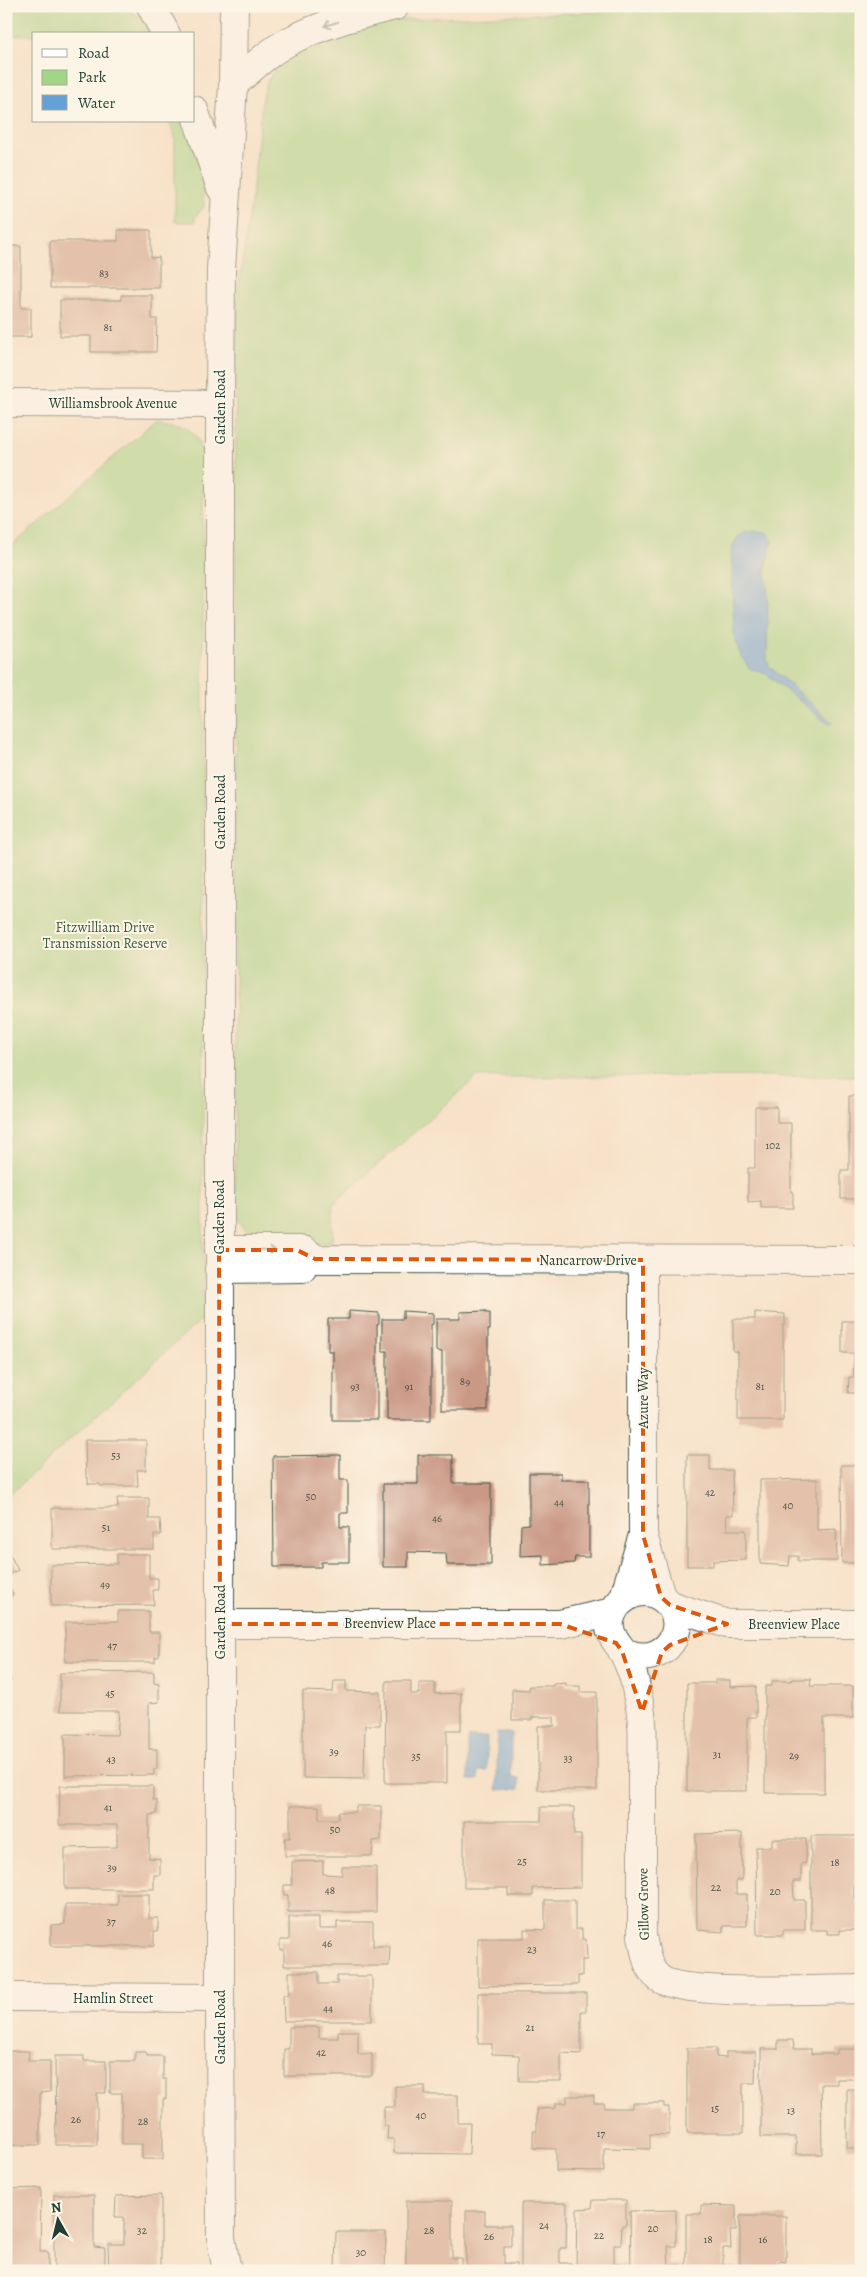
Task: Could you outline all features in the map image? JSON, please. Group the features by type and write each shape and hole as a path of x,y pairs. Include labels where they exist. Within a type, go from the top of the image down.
{"street":[{"path":"151,6 165,32"},
{"name":"Garden Road","path":"226,2271 221,2238 220,1998 220,404 221,268 232,85 234,6"},
{"path":"232,85 263,58 287,42 318,28 395,6"},
{"name":"Garden Road","path":"195,113 224,196"},
{"name":"Williamsbrook Avenue","path":"6,403 220,404"},
{"name":"Nancarrow Drive","path":"219,1260 297,1250 305,1252 315,1259 861,1260"},
{"name":"Azure Way","path":"643,1260 643,1535 665,1601"},
{"name":"Azure Way","path":"618,1606 643,1535"},
{"path":"639,1592 650,1593 665,1601 675,1615 675,1636 666,1648 653,1657 642,1658 619,1647 611,1633 610,1623 618,1606 628,1595 639,1592"},
{"name":"Breenview Place","path":"665,1601 727,1624 861,1624"},
{"name":"Breenview Place","path":"220,1624 560,1624 618,1606"},
{"name":"Breenview Place","path":"560,1624 619,1647"},
{"name":"Breenview Place","path":"666,1648 727,1624"},
{"name":"Gillow Grove","path":"619,1647 632,1674 642,1712 642,1936 646,1960 659,1978 679,1986 706,1989 861,1989"},
{"name":"Gillow Grove","path":"642,1712 651,1680 666,1648"},
{"name":"Hamlin Street","path":"6,1997 220,1998"},
{"name":"Garden Road","path":"212,2271 221,2238"}],"highlighted area":[{"path":"219,1250 297,1250 315,1259 643,1260 643,1535 661,1597 670,1605 727,1624 670,1645 662,1652 642,1712 622,1651 616,1643 560,1624 220,1624"}],"green space":[{"path":"6,6 122,6 140,17 151,32 32,32 32,35 6,35"},
{"path":"641,6 861,6 861,1076 477,1077 333,1204 332,1243 296,1244 258,1238 248,1232 239,1221 235,1198 236,324 238,292 252,196 262,101 267,82 277,65 312,42 379,22 408,19 599,12"},
{"path":"169,122 187,122 202,171 204,207 195,217 195,222 175,222 175,136"},
{"name":"Fitzwilliam Drive Transmission Reserve","path":"156,420 175,422 189,429 198,441 203,460 203,1318 6,1498 6,551"}],"water":[{"path":"752,531 769,534 772,542 766,569 768,600 767,659 769,666 832,722 831,724 828,724 766,674 749,668 741,656 734,636 731,552 738,537"},
{"path":"497,1733 511,1733 511,1777 519,1778 519,1789 497,1790"},
{"path":"468,1737 487,1737 487,1771 478,1771 478,1780 468,1780"}],"building":[{"path":"118,230 151,230 151,258 159,257 159,288 50,288 50,241 118,241"},
{"path":"6,246 21,246 21,308 31,308 31,337 6,337"},
{"path":"121,295 152,295 152,319 157,319 156,352 91,352 91,336 60,336 60,300 121,300"},
{"path":"849,1096 861,1096 861,1199 841,1199 841,1170 849,1170"},
{"path":"755,1107 777,1107 777,1123 791,1123 791,1192 793,1192 793,1208 761,1208 761,1201 748,1202 748,1168 755,1168"},
{"path":"349,1311 379,1313 379,1324 377,1325 377,1420 333,1420 333,1351 328,1351 328,1319 349,1319"},
{"path":"403,1311 433,1313 433,1324 431,1325 431,1420 387,1420 387,1351 382,1351 382,1319 403,1319"},
{"path":"486,1311 486,1313 490,1313 490,1330 488,1330 488,1410 442,1410 442,1352 436,1351 436,1319 460,1319 460,1312"},
{"path":"755,1312 785,1314 785,1325 783,1325 783,1420 738,1420 738,1352 733,1351 733,1319 755,1319"},
{"path":"842,1321 861,1321 861,1393 848,1393 849,1377 854,1377 854,1353 842,1353"},
{"path":"85,1440 146,1440 146,1470 137,1470 138,1486 100,1486 100,1484 88,1484 88,1477 86,1477"},
{"path":"340,1455 340,1480 348,1480 348,1513 340,1513 340,1527 349,1527 349,1562 321,1562 321,1567 274,1567 273,1456"},
{"path":"418,1455 453,1455 453,1483 491,1483 491,1565 447,1565 446,1553 408,1552 408,1567 383,1567 383,1484 418,1484"},
{"path":"687,1455 710,1455 710,1470 732,1470 733,1515 726,1515 727,1530 746,1530 746,1560 713,1561 713,1566 687,1566"},
{"path":"841,1465 861,1465 861,1563 842,1563"},
{"path":"529,1473 561,1473 561,1480 589,1480 589,1557 575,1557 574,1563 543,1565 543,1555 520,1556 521,1525 529,1524"},
{"path":"817,1479 817,1530 836,1529 837,1561 798,1561 798,1556 790,1556 789,1566 760,1564 760,1480"},
{"path":"117,1498 149,1498 149,1519 160,1519 161,1535 154,1535 154,1549 52,1549 52,1508 118,1508"},
{"path":"8,1551 18,1570 6,1576 6,1552"},
{"path":"117,1554 149,1554 149,1578 158,1578 158,1590 153,1590 154,1605 51,1606 51,1565 117,1564"},
{"path":"6,1579 13,1594 6,1598"},
{"path":"118,1611 149,1611 149,1632 159,1632 159,1657 155,1657 155,1662 65,1662 65,1622 118,1621"},
{"path":"6,1661 11,1682 6,1682"},
{"path":"154,1672 154,1683 159,1684 159,1702 149,1703 149,1749 157,1749 157,1769 154,1769 154,1775 65,1776 65,1734 117,1735 119,1711 60,1711 60,1673"},
{"path":"792,1679 811,1679 810,1686 853,1686 853,1718 824,1718 824,1793 765,1793 765,1686 772,1686 772,1681 792,1681"},
{"path":"715,1680 730,1680 730,1687 756,1686 756,1717 747,1717 747,1791 687,1791 687,1683 715,1683"},
{"path":"334,1681 346,1681 346,1691 380,1692 380,1725 365,1725 364,1779 303,1778 303,1691 333,1692"},
{"path":"386,1681 411,1681 411,1694 419,1694 419,1683 435,1683 435,1694 461,1693 461,1730 447,1730 447,1783 385,1783"},
{"path":"566,1683 566,1686 580,1686 580,1692 597,1692 597,1790 538,1790 538,1726 554,1726 554,1717 532,1717 532,1720 512,1720 512,1689 529,1690 529,1686 553,1686 553,1684"},
{"path":"60,1786 153,1786 153,1800 157,1800 157,1814 149,1815 149,1858 160,1859 160,1875 154,1875 154,1889 65,1889 65,1848 117,1847 117,1825 59,1825"},
{"path":"290,1806 319,1806 319,1819 338,1819 338,1812 356,1812 356,1806 381,1806 381,1840 373,1841 372,1856 285,1856 285,1838 290,1838"},
{"path":"541,1807 574,1807 574,1835 581,1835 581,1887 533,1888 533,1896 508,1896 508,1888 464,1888 464,1821 541,1821"},
{"path":"742,1833 742,1880 736,1880 736,1894 747,1894 747,1926 723,1926 723,1932 697,1930 696,1834"},
{"path":"811,1836 860,1836 861,1887 854,1887 854,1897 861,1897 861,1930 840,1930 840,1934 827,1934 827,1930 811,1930"},
{"path":"772,1839 806,1839 806,1863 801,1864 801,1881 793,1881 794,1900 805,1900 805,1930 783,1930 783,1935 757,1935 756,1847 772,1847"},
{"path":"323,1861 323,1874 342,1875 342,1867 376,1867 376,1912 288,1912 288,1895 284,1895 284,1885 292,1885 292,1862"},
{"path":"118,1894 149,1894 149,1918 158,1918 158,1931 154,1931 154,1946 51,1946 51,1925 65,1924 65,1905 118,1905"},
{"path":"545,1900 575,1900 575,1929 582,1929 582,1939 586,1939 587,1960 582,1960 582,1976 578,1976 578,1985 478,1986 478,1938 524,1938 524,1929 545,1930"},
{"path":"289,1917 319,1917 319,1929 337,1929 337,1922 373,1922 373,1946 390,1946 389,1966 284,1966 284,1950 280,1950 280,1940 289,1940"},
{"path":"289,1972 319,1972 319,1984 337,1984 337,1976 372,1976 372,2021 284,2021 283,1995 289,1995"},
{"path":"478,1993 586,1993 586,2011 581,2011 581,2054 561,2053 561,2081 519,2081 519,2055 492,2054 492,2044 478,2044"},
{"path":"289,2027 319,2027 319,2038 338,2038 338,2031 358,2031 358,2054 372,2054 372,2076 284,2076 284,2049 289,2049"},
{"path":"778,2040 793,2040 794,2049 811,2049 811,2054 837,2054 837,2049 861,2049 861,2079 837,2079 837,2084 821,2084 822,2154 796,2154 796,2137 761,2137 761,2049 778,2049"},
{"path":"687,2048 716,2048 716,2057 726,2058 726,2052 756,2052 755,2083 743,2083 743,2133 687,2133"},
{"path":"6,2051 29,2051 28,2061 50,2061 50,2092 40,2093 40,2145 6,2145"},
{"path":"135,2052 146,2052 147,2056 163,2056 163,2079 166,2079 166,2099 163,2099 163,2159 142,2159 142,2144 122,2144 122,2093 110,2093 110,2061 135,2061"},
{"path":"55,2056 84,2056 84,2061 106,2061 106,2093 97,2093 97,2145 56,2145"},
{"path":"395,2086 425,2086 425,2095 458,2095 458,2123 470,2123 469,2154 394,2153 394,2139 387,2139 388,2126 384,2126 384,2107 395,2107"},
{"path":"847,2089 861,2089 861,2148 847,2148"},
{"path":"567,2096 594,2096 594,2103 604,2103 605,2108 632,2108 632,2103 664,2103 664,2107 669,2107 669,2135 650,2134 650,2149 604,2148 604,2172 556,2171 556,2149 533,2148 533,2131 537,2131 537,2109 556,2108 556,2103 567,2103"},
{"path":"41,2188 40,2252 48,2252 48,2271 6,2271 6,2189"},
{"path":"54,2195 94,2195 94,2247 105,2248 105,2271 54,2271"},
{"path":"161,2195 161,2271 109,2271 108,2244 124,2244 124,2217 115,2217 116,2196"},
{"path":"593,2200 626,2200 626,2225 622,2225 621,2245 614,2245 614,2264 626,2264 626,2271 576,2271 577,2209 592,2208"},
{"path":"406,2201 452,2201 452,2258 461,2258 461,2271 406,2271"},
{"path":"521,2203 567,2203 566,2248 560,2248 560,2263 571,2263 571,2271 521,2271"},
{"path":"701,2205 736,2206 736,2230 730,2230 731,2248 723,2248 723,2267 736,2267 736,2271 686,2271 686,2214 701,2214"},
{"path":"676,2210 676,2246 668,2246 669,2265 681,2265 681,2271 631,2271 630,2211"},
{"path":"466,2211 485,2211 485,2225 511,2225 511,2246 504,2246 504,2264 516,2264 516,2271 466,2271"},
{"path":"740,2216 786,2216 786,2262 779,2261 779,2271 740,2271"},
{"path":"336,2232 386,2232 385,2271 335,2271"}]}
